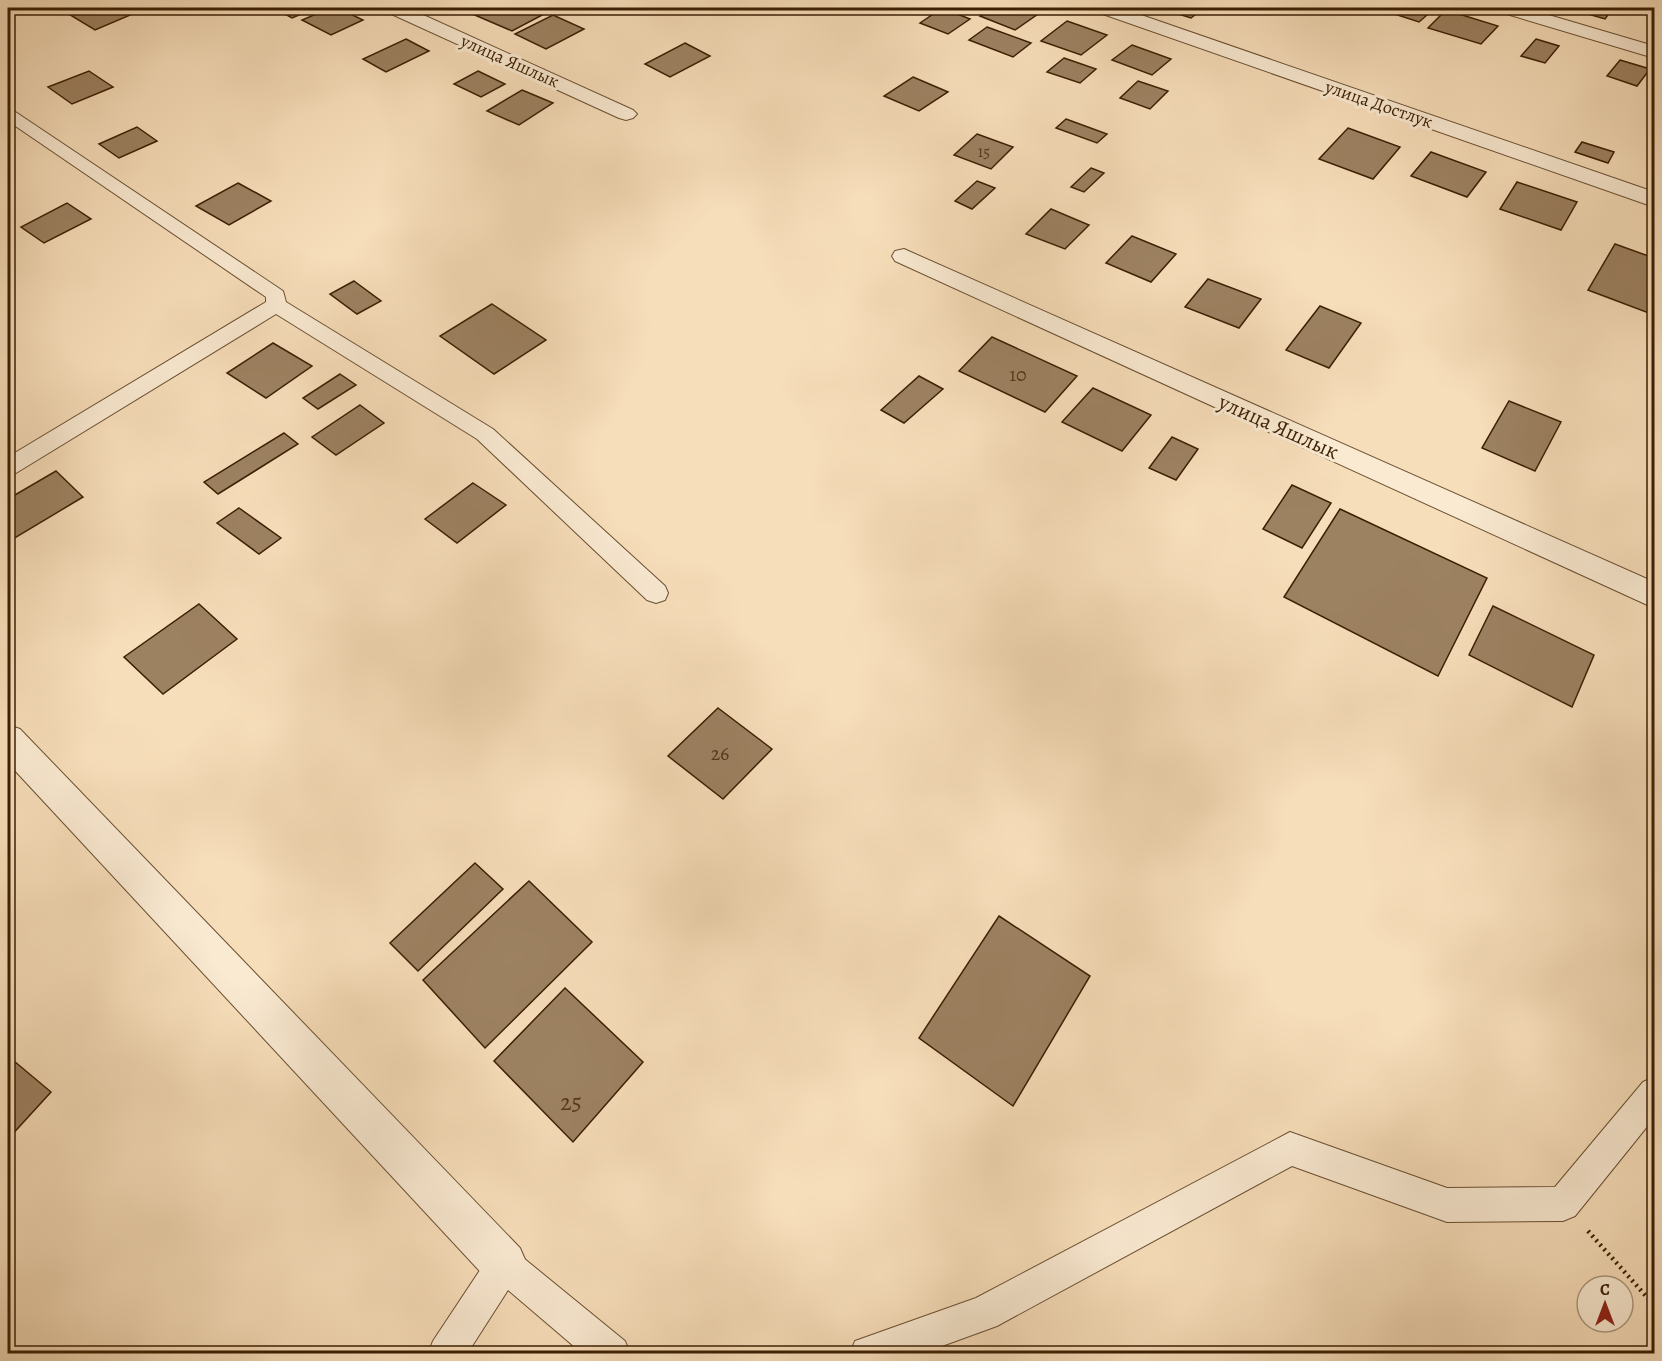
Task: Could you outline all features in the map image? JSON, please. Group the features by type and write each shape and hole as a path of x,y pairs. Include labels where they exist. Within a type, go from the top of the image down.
{"street":[{"name":"улица Яшлык","path":"394,8 626,114"},
{"name":"улица Достлук","path":"1104,8 1654,200"},
{"path":"1507,8 1654,52"},
{"name":"улица Яшлык","path":"904,256 1654,596"},
{"path":"8,740 504,1264"}],"lane":[{"path":"8,114 276,295 276,305"},
{"path":"8,467 276,305"},
{"path":"276,305 485,434 656,593"},
{"path":"868,1353 984,1312 1290,1149 1447,1205 1563,1204 1654,1093"},
{"path":"446,1353 504,1264 612,1353"}],"path":[{"path":"1563,1204 1654,1305"}],"building":[{"path":"125,8 135,13 95,30 62,10"},
{"path":"274,8 316,8 292,18"},
{"path":"330,8 338,8 363,20 331,35 302,20"},
{"path":"482,8 529,8 544,14 512,31 470,13"},
{"path":"942,8 970,19 948,34 920,23"},
{"path":"993,8 1030,8 1041,12 1015,30 980,16"},
{"path":"1159,8 1204,8 1191,18"},
{"path":"1389,8 1435,8 1419,22 1385,11"},
{"path":"1567,8 1613,8 1605,19"},
{"path":"1446,10 1498,26 1481,44 1428,28"},
{"path":"553,15 584,29 546,49 515,34"},
{"path":"1067,21 1107,35 1081,55 1041,41"},
{"path":"987,27 1031,43 1013,57 969,40"},
{"path":"406,39 429,51 386,72 363,59"},
{"path":"1536,39 1559,46 1545,63 1521,56"},
{"path":"685,43 710,56 670,77 645,64"},
{"path":"1132,45 1171,59 1152,75 1112,60"},
{"path":"1064,58 1096,69 1080,83 1047,72"},
{"path":"1620,60 1650,69 1637,86 1607,76"},
{"path":"89,71 113,87 72,104 48,87"},
{"path":"478,71 505,84 481,97 454,84"},
{"path":"913,77 948,92 919,111 884,96"},
{"path":"1138,81 1168,91 1150,109 1120,98"},
{"path":"522,90 553,103 519,125 487,111"},
{"path":"1066,119 1107,134 1097,143 1056,128"},
{"path":"137,127 157,141 119,158 99,144"},
{"path":"1348,128 1400,147 1373,179 1319,159"},
{"path":"977,134 1013,147 991,169 954,155"},
{"path":"1582,142 1614,152 1608,163 1575,152"},
{"path":"1431,152 1486,172 1467,197 1411,176"},
{"path":"1091,168 1104,173 1084,192 1071,187"},
{"path":"977,181 995,188 972,209 955,201"},
{"path":"1517,182 1577,202 1561,230 1500,209"},
{"path":"238,183 271,201 229,225 196,206"},
{"path":"67,203 91,219 44,243 21,227"},
{"path":"1051,209 1089,225 1065,249 1026,234"},
{"path":"1132,236 1176,254 1151,282 1106,263"},
{"path":"1615,244 1654,258 1654,315 1588,290"},
{"path":"1208,279 1261,299 1239,328 1185,307"},
{"path":"354,281 381,301 357,314 330,294"},
{"path":"492,304 546,340 494,374 440,336"},
{"path":"1320,306 1361,323 1329,368 1286,350"},
{"path":"992,337 1077,376 1045,412 959,371"},
{"path":"273,343 312,366 266,398 227,373"},
{"path":"340,374 356,385 318,409 303,398"},
{"path":"919,376 943,389 904,423 881,410"},
{"path":"1093,388 1151,415 1122,451 1062,422"},
{"path":"1509,401 1561,422 1535,471 1482,448"},
{"path":"360,405 384,423 336,455 312,437"},
{"path":"284,433 298,444 218,494 204,482"},
{"path":"1172,437 1198,449 1176,480 1149,468"},
{"path":"56,471 83,497 8,542 8,499"},
{"path":"473,483 506,505 457,543 425,519"},
{"path":"1292,485 1331,503 1302,548 1263,529"},
{"path":"239,508 281,538 259,554 217,523"},
{"path":"1340,509 1487,578 1438,676 1284,597"},
{"path":"199,604 237,639 163,694 124,657"},
{"path":"1493,606 1594,655 1572,707 1469,655"},
{"path":"718,708 772,749 723,799 668,756"},
{"path":"475,863 503,889 418,971 390,943"},
{"path":"529,881 592,942 485,1048 423,980"},
{"path":"999,916 1090,976 1013,1106 919,1038"},
{"path":"565,988 643,1062 573,1142 494,1061"},
{"path":"8,1056 51,1092 8,1139"}]}
